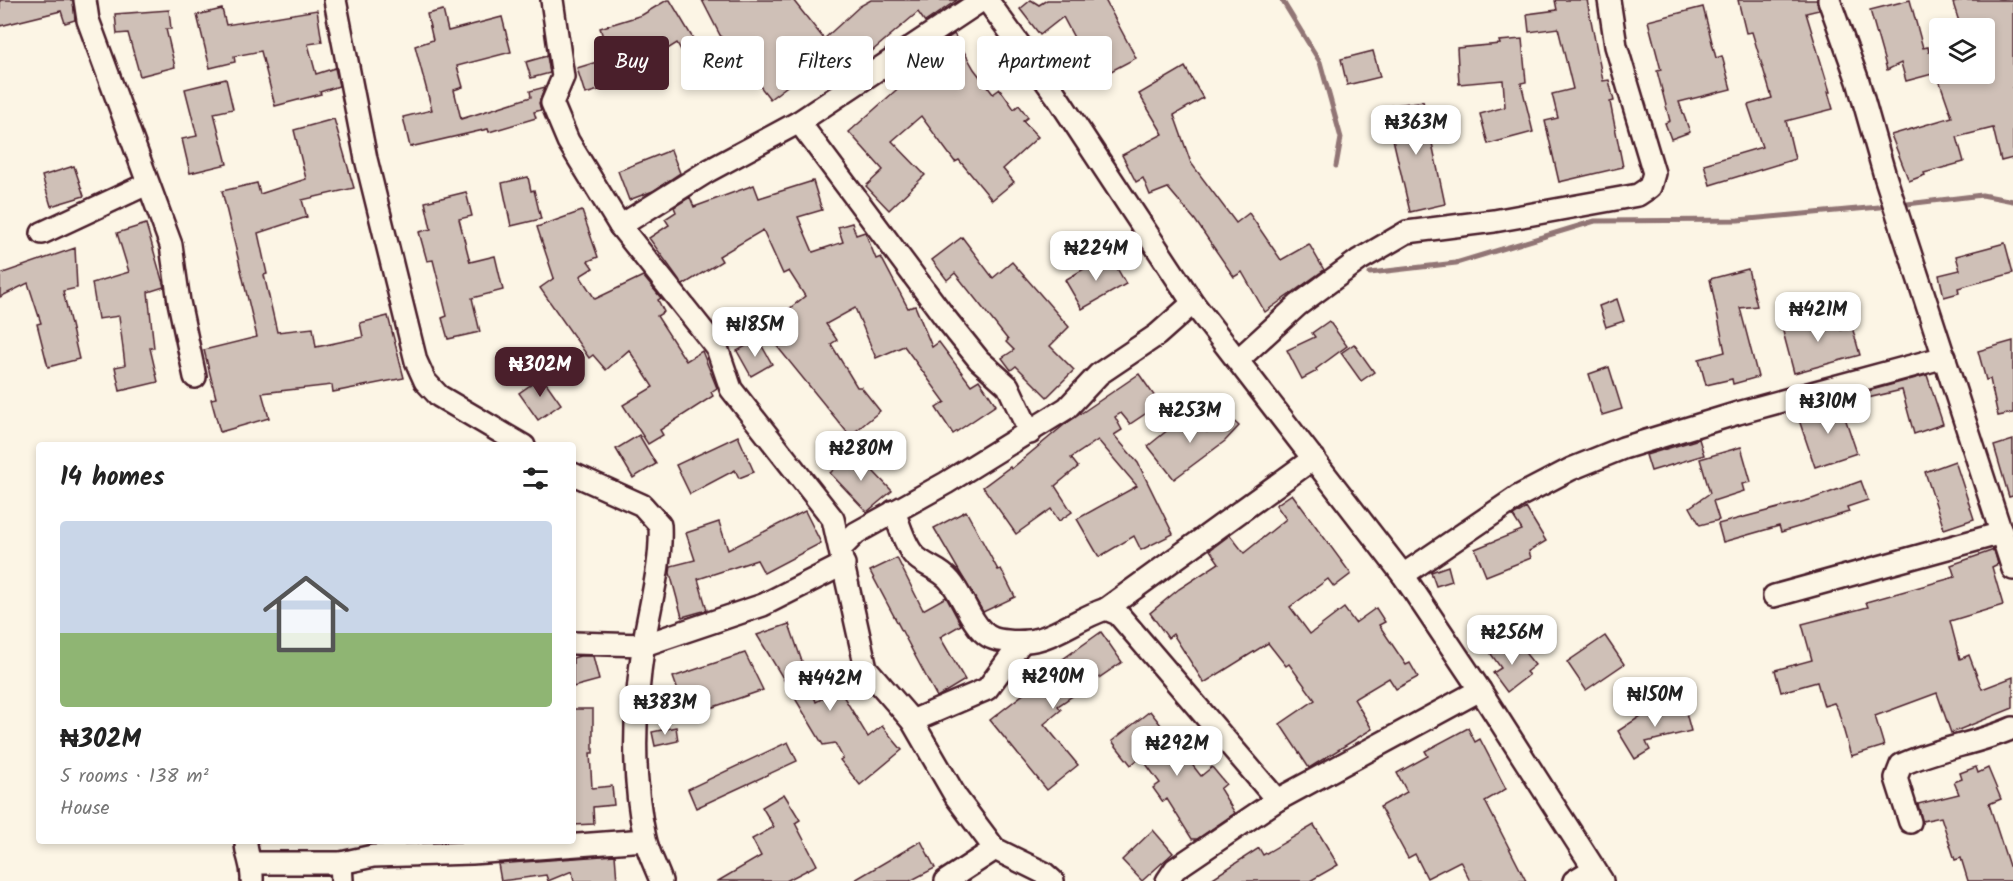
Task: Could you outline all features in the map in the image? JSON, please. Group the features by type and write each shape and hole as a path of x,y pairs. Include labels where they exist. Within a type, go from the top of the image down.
{"street":[{"path":"85,0 88,20 171,245 195,377"},
{"path":"335,0 366,159 416,361 425,381 439,396 518,442"},
{"path":"552,0 563,77 552,103 568,141 620,226 717,348 731,389 833,519 847,549 855,626 866,668 912,721 956,797 995,849 1044,873 1053,881"},
{"path":"620,226 708,171 799,122 982,0"},
{"path":"987,0 1056,95 1193,303 1239,359 1403,575 1480,690 1598,875 1574,881"},
{"path":"1239,359 1298,305 1359,260 1407,232 1494,220 1638,195 1650,187 1654,173 1616,46 1609,0"},
{"path":"1829,0 1858,81 1885,176 2013,569"},
{"path":"799,122 946,319 979,360 1008,386 1030,433"},
{"path":"42,233 147,184"},
{"path":"576,644 644,645 763,605 847,549 894,512 1030,433 1067,408 1099,374 1158,335 1193,303"},
{"path":"1403,575 1519,496 1571,469 1623,448 1738,413 1945,357"},
{"path":"894,512 913,553 942,571 958,591 982,630 993,639 1021,642 1059,633 1092,614 1107,609 1314,458"},
{"path":"576,475 642,505 660,525 661,545 644,645 637,715 635,777 645,840 661,881"},
{"path":"1774,596 2002,533"},
{"path":"1107,609 1118,614 1277,800"},
{"path":"912,721 987,689 1021,642"},
{"path":"1167,881 1175,869 1277,800 1480,690"},
{"path":"1910,822 1896,778 1901,765 1918,757 1986,740 2013,728"},
{"path":"246,844 252,872 341,872 373,856 472,853 645,840"},
{"path":"946,881 995,849"}],"building":[{"path":"0,0 73,0 75,20 65,23 61,11 0,26"},
{"path":"670,0 691,36 681,36 681,50 677,43 669,48 669,36 603,36 600,28 642,15"},
{"path":"702,0 793,0 822,36 776,36 776,90 782,90 770,99 763,90 764,36 720,35"},
{"path":"871,0 957,0 925,22 918,12 890,36 885,36 885,40 873,50 873,36 827,36 860,6"},
{"path":"1031,0 1039,5 1047,0 1105,0 1136,58 1112,71 1112,36 1073,36 1063,17 1040,35 1020,9"},
{"path":"1555,0 1587,0 1603,81 1609,80 1614,101 1610,102 1623,167 1559,182 1545,121 1558,118 1552,94 1573,89 1558,28 1529,32 1527,14 1557,10"},
{"path":"1738,0 1817,0 1819,10 1806,13 1833,109 1786,121 1795,159 1710,185 1704,164 1762,147 1748,105 1772,98 1752,32 1746,33"},
{"path":"1910,0 1923,48 1928,47 1929,75 1906,81 1901,63 1887,70 1870,10"},
{"path":"1963,0 2013,0 2013,158 2001,161 1993,128 1957,137 1964,162 1924,173 1925,175 1909,181 1891,135 1952,117 1940,84 1995,84 1995,18 1958,18 1953,3"},
{"path":"1703,7 1716,58 1722,56 1731,89 1679,102 1690,132 1671,139 1665,123 1670,121 1657,71 1661,70 1648,21"},
{"path":"222,9 226,25 317,10 322,42 308,44 316,74 335,68 339,86 320,92 321,94 275,106 261,51 234,56 235,62 210,68 197,15"},
{"path":"169,10 171,29 166,29 175,67 140,76 128,33 117,34 115,14"},
{"path":"443,10 448,31 502,17 511,52 457,66 463,87 454,90 461,119 531,97 530,91 545,87 539,103 541,110 534,112 536,118 489,132 488,129 410,147 403,117 432,110 415,46 433,40 427,14"},
{"path":"1522,39 1526,82 1521,83 1533,132 1488,144 1480,114 1505,107 1503,80 1459,84 1457,48 1500,44 1499,41"},
{"path":"1373,51 1380,77 1347,85 1341,59"},
{"path":"965,53 977,73 977,90 990,90 993,94 1001,90 1014,109 1019,105 1028,117 1023,121 1038,137 1003,169 1014,182 992,200 959,160 955,162 921,116 892,141 925,175 889,210 866,186 883,170 849,132 896,90 965,90"},
{"path":"547,56 550,73 531,78 526,62"},
{"path":"594,63 594,90 599,90 585,94 577,68"},
{"path":"1185,67 1203,98 1174,115 1191,163 1236,223 1249,213 1281,260 1309,244 1324,270 1265,312 1242,272 1234,277 1195,220 1168,188 1150,195 1143,178 1136,182 1122,155 1163,134 1139,94"},
{"path":"226,79 233,109 214,113 227,164 190,173 182,139 197,136 185,89"},
{"path":"1423,101 1445,204 1410,212 1393,139 1389,106"},
{"path":"334,119 354,188 302,200 307,217 258,233 267,274 264,275 277,332 313,328 316,347 363,337 360,323 388,316 404,378 333,392 332,385 262,393 269,418 220,432 211,399 216,398 204,350 257,337 222,191 257,183 260,194 306,179 294,130"},
{"path":"671,150 680,173 653,191 629,200 618,171"},
{"path":"74,166 84,196 51,206 42,176"},
{"path":"528,177 531,191 534,190 541,219 511,226 502,183"},
{"path":"813,181 822,210 798,217 813,252 843,242 838,227 852,223 856,235 865,232 876,259 881,257 908,308 915,306 932,347 939,342 971,385 979,380 996,405 953,434 936,408 945,402 904,346 876,358 855,308 826,324 837,340 831,344 857,387 861,387 880,411 850,436 767,334 778,328 773,322 805,296 789,271 783,274 763,230 719,256 722,261 683,285 649,238 669,225 665,219 676,212 674,207 690,197 694,207 754,185 759,198"},
{"path":"466,192 472,216 459,219 470,262 495,256 503,290 472,298 480,332 448,339 442,318 447,316 433,260 427,261 419,232 431,229 425,202"},
{"path":"582,211 598,257 588,261 593,268 580,276 595,299 643,276 661,298 658,300 664,312 657,316 686,361 702,351 717,388 711,392 713,396 660,430 663,435 648,444 623,405 653,387 629,350 606,370 593,355 589,358 540,288 554,278 537,227"},
{"path":"146,224 164,287 148,292 154,348 150,348 158,382 120,391 115,367 125,365 119,316 98,319 92,283 129,272 117,233"},
{"path":"962,237 993,278 1012,262 1069,327 1050,346 1074,370 1047,397 1016,366 1011,370 1002,358 1014,350 1006,342 1008,340 955,273 947,280 932,260"},
{"path":"2005,243 2013,273 1958,288 1959,293 1944,297 1939,275 1960,270 1956,256"},
{"path":"75,248 77,288 63,291 79,359 48,367 37,324 41,323 28,283 0,297 0,274"},
{"path":"1109,254 1126,284 1082,309 1065,280"},
{"path":"1748,269 1757,306 1740,308 1758,377 1733,384 1732,379 1706,385 1699,359 1725,352 1710,279"},
{"path":"1617,299 1624,321 1606,327 1599,306"},
{"path":"1813,315 1815,326 1839,320 1841,330 1852,327 1860,355 1794,373 1781,324"},
{"path":"1329,321 1347,346 1316,369 1317,371 1302,379 1287,350 1315,337 1312,333"},
{"path":"758,339 772,364 751,376 737,351"},
{"path":"2013,341 2013,413 1998,416 1990,379 1986,380 1978,351"},
{"path":"1354,344 1374,372 1361,381 1341,353"},
{"path":"1609,367 1622,409 1602,415 1589,374"},
{"path":"1139,374 1160,404 1130,424 1121,413 1115,417 1122,430 1114,435 1138,463 1173,534 1141,550 1134,536 1099,557 1077,519 1137,486 1098,440 1071,458 1078,467 1055,486 1072,512 1059,521 1051,509 1016,534 983,487 1010,467 1011,469 1064,425"},
{"path":"1927,375 1943,424 1914,434 1902,390 1859,400 1857,394"},
{"path":"542,377 561,404 538,420 519,393"},
{"path":"1840,403 1857,453 1815,467 1798,417"},
{"path":"1225,413 1239,426 1225,441 1174,479 1148,446 1185,416 1195,429 1200,424 1207,432"},
{"path":"639,435 656,464 633,478 616,449"},
{"path":"738,436 754,472 739,478 735,470 690,494 676,465"},
{"path":"1699,439 1704,455 1651,471 1646,455"},
{"path":"2013,440 2013,496 2009,497 1994,446"},
{"path":"1741,447 1751,482 1742,484 1744,491 1713,501 1719,520 1700,525 1690,507 1710,493 1700,459"},
{"path":"854,451 892,491 867,512 830,473"},
{"path":"1955,461 1974,519 1944,529 1925,472"},
{"path":"1861,481 1868,500 1847,507 1849,512 1781,532 1779,526 1723,542 1718,524 1812,499"},
{"path":"1292,494 1351,574 1334,587 1328,579 1290,607 1310,634 1344,608 1355,623 1376,608 1385,622 1379,625 1406,665 1410,663 1418,677 1396,689 1389,678 1354,699 1372,729 1309,768 1280,724 1315,700 1289,664 1286,666 1268,643 1204,683 1173,634 1168,638 1150,613 1179,589 1219,563 1210,550 1230,535 1244,553 1286,519 1276,505"},
{"path":"1526,508 1546,541 1529,551 1531,558 1486,576 1475,549 1522,530 1513,516"},
{"path":"805,511 821,543 764,573 757,560 698,579 707,610 682,617 670,573 671,566 695,560 686,533 719,522 728,550"},
{"path":"966,511 1015,597 983,612 934,528"},
{"path":"1994,550 1998,564 1992,567 2003,605 1950,621 1960,659 1969,655 1982,689 2013,677 2013,708 1951,733 1937,693 1875,716 1884,746 1851,756 1838,710 1834,703 1824,706 1817,682 1781,692 1775,670 1812,660 1802,624 1868,607 1866,602 1955,577 1951,565"},
{"path":"897,558 923,610 946,597 961,625 940,637 965,680 937,697 870,571"},
{"path":"1448,566 1452,581 1436,586 1431,572"},
{"path":"789,624 816,702 839,689 868,737 882,726 902,750 860,785 840,760 843,758 835,743 823,745 757,635"},
{"path":"1101,632 1122,662 1058,706 1061,710 1044,724 1078,765 1047,790 990,720 1058,667 1056,664"},
{"path":"1605,636 1624,664 1586,690 1567,662"},
{"path":"1505,643 1510,650 1518,644 1535,665 1526,672 1529,675 1507,692 1493,673 1501,668 1491,654"},
{"path":"745,653 763,690 687,716 673,677"},
{"path":"593,656 599,680 576,686 576,657"},
{"path":"1683,702 1691,731 1646,742 1650,750 1635,759 1618,731 1641,716 1640,714"},
{"path":"576,709 593,709 593,753 590,753 592,788 612,786 614,805 593,807 594,824 576,825"},
{"path":"1150,711 1201,776 1212,767 1226,784 1220,789 1235,813 1197,839 1192,839 1167,799 1163,802 1153,788 1160,783 1141,757 1131,765 1112,741"},
{"path":"676,727 678,741 655,746 652,732"},
{"path":"1468,728 1475,742 1480,739 1506,789 1485,801 1526,881 1470,881 1460,861 1427,878 1415,854 1408,858 1380,807 1407,792 1397,773 1428,756 1425,751"},
{"path":"788,742 797,761 696,808 688,789"},
{"path":"1976,767 1978,773 1988,768 2001,799 1989,804 2009,866 2013,865 2013,881 1968,881 1961,858 1955,860 1941,817 1922,821 1918,804 1959,794 1954,782 1962,779 1960,773"},
{"path":"784,794 800,820 795,823 817,865 786,881 718,881 761,856 752,839 774,827 762,807"},
{"path":"1314,825 1338,865 1310,881 1208,881 1259,848 1263,855"},
{"path":"1153,830 1173,853 1142,881 1122,860"},
{"path":"921,841 935,868 910,881 853,881"},
{"path":"615,855 617,881 574,881 572,871 548,881 546,875 501,881 498,864"}],"waterway":[{"path":"1282,0 1320,62 1341,138 1336,166"},
{"path":"1899,205 1982,195 2013,201"},
{"path":"1370,273 1456,263 1595,221 1738,220 1890,206"}]}
